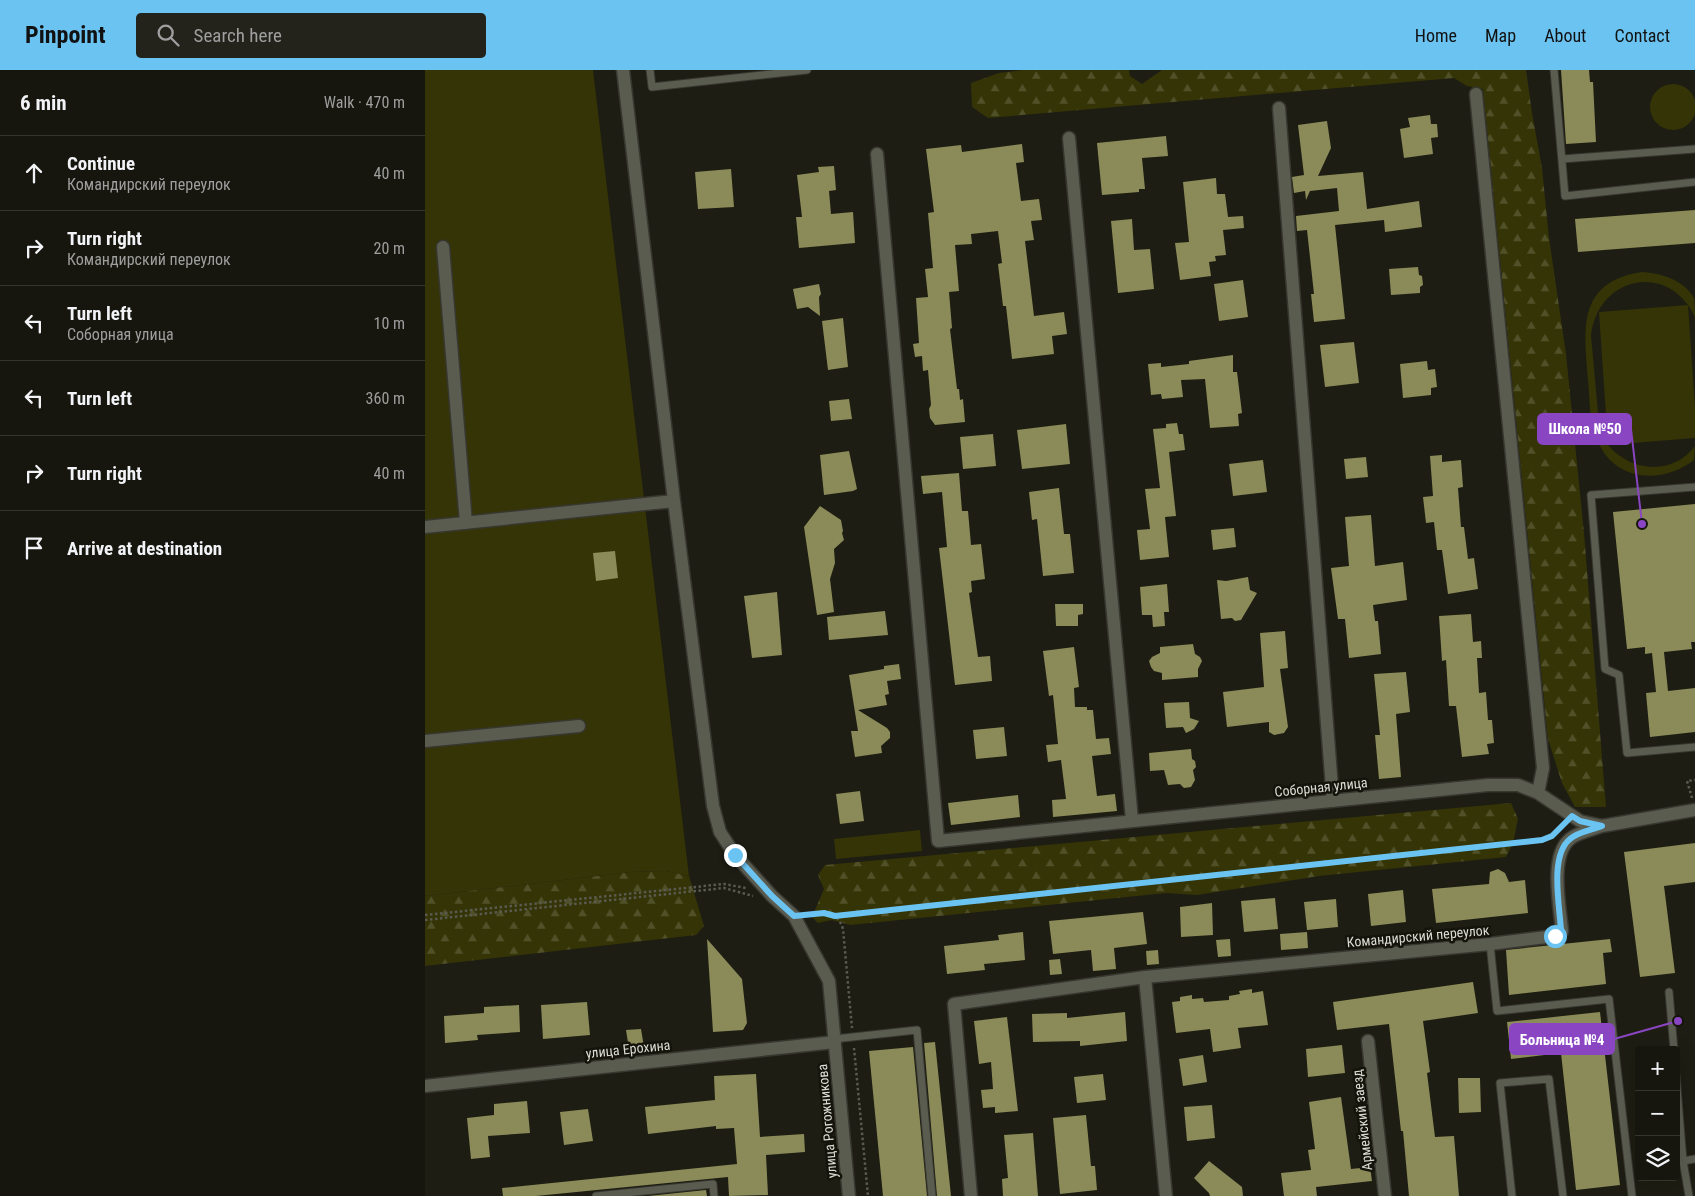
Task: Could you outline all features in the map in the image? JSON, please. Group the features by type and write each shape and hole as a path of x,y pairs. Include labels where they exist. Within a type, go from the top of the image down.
{"street":[{"name":"улица Рогожникова","path":"623,70 674,501 713,806 721,832 735,855 772,896 794,916 829,981 849,1196"},
{"path":"1476,94 1543,768 1538,793"},
{"path":"1279,108 1333,801"},
{"path":"1069,138 1132,820"},
{"name":"Соборная улица","path":"877,154 938,841 1488,785 1518,785 1538,793 1580,821 1602,826 1693,804"},
{"path":"443,247 466,523"},
{"path":"425,527 674,501"},
{"path":"425,741 579,726"},
{"name":"Командирский переулок","path":"971,1196 954,1004 1145,977 1491,944 1555,936 1561,931 1557,873 1563,848 1569,840 1578,834 1602,826"},
{"path":"1145,977 1167,1196"},
{"name":"улица Ерохина","path":"425,1086 835,1041"},
{"name":"Армейский заезд","path":"1368,1041 1385,1196"}],"lane":[{"path":"650,70 652,87 807,70"},
{"path":"1554,70 1565,196 1695,182"},
{"path":"1562,159 1695,149"},
{"path":"1695,487 1591,495 1605,669 1619,675 1627,753 1695,746"},
{"path":"1491,944 1497,1011 1609,999 1632,1196"},
{"path":"1669,992 1674,1046"},
{"path":"835,1041 853,1037 917,1030 932,1196"},
{"path":"1512,1196 1500,1083 1549,1078 1563,1196"},
{"path":"1677,1091 1683,1161 1689,1196"},
{"path":"1683,1161 1695,1159"},
{"path":"597,1196 713,1184 714,1196"}],"path":[{"path":"1693,804 1687,781 1695,780"},
{"path":"794,916 824,913 835,916 1542,840 1552,836 1572,816"},
{"path":"425,915 724,884 749,889"},
{"path":"425,920 724,888 754,896"},
{"path":"835,916 840,920 843,929 868,1196"}],"green space":[{"path":"425,70 593,70 689,876 665,871 632,872 425,896"},
{"path":"1023,70 1129,70 1130,76 1142,84 1162,70 1526,70 1542,168 1549,238 1566,354 1584,533 1606,807 1575,807 1562,783 1548,739 1483,89 1467,86 1454,78 988,118 972,107 971,83 999,73"},
{"path":"1673,84 1686,88 1692,94 1696,107 1692,120 1686,126 1673,130 1660,126 1654,120 1650,107 1654,94 1660,88"},
{"path":"1642,272 1664,276 1684,286 1694,298 1695,317 1688,307 1695,407 1695,438 1608,445 1617,454 1639,465 1651,467 1664,466 1686,456 1695,446 1694,460 1680,469 1666,474 1651,476 1623,470 1611,461 1602,449 1592,422 1585,344 1589,311 1595,297 1605,286 1621,277","holes":["1636,283 1653,283 1669,288 1687,305 1599,312 1608,445 1599,424 1591,335 1597,315 1607,299 1621,288"]},
{"path":"1511,803 1518,819 1513,843 1506,857 1319,876 1197,895 1166,893 850,925 832,920 818,923 812,917 824,889 818,875 825,865"},
{"path":"920,830 922,851 836,859 834,839"},
{"path":"665,871 689,876 704,926 696,935 425,966 425,896 632,872"}],"building":[{"path":"1561,70 1589,70 1590,82 1593,82 1596,142 1566,144"},
{"path":"1430,115 1431,124 1437,124 1438,137 1431,138 1433,154 1404,158 1400,129 1410,127 1408,118"},
{"path":"1327,121 1331,148 1318,176 1363,172 1367,209 1419,201 1422,227 1385,232 1384,220 1335,225 1345,319 1314,322 1311,294 1314,294 1307,230 1297,231 1296,216 1339,211 1337,188 1310,191 1306,200 1305,191 1294,193 1292,177 1304,175 1298,125"},
{"path":"1166,136 1168,156 1142,158 1145,189 1139,189 1139,192 1102,195 1097,143"},
{"path":"1022,144 1024,162 1016,163 1021,201 1039,199 1042,220 1031,221 1034,240 1025,241 1034,316 1064,312 1067,334 1052,336 1054,354 1012,359 1006,306 1003,306 998,264 1002,263 998,231 971,234 972,244 955,245 959,291 949,292 952,328 950,329 957,389 959,389 960,400 963,399 965,422 935,425 930,418 929,409 931,405 928,370 923,371 922,356 915,357 913,344 919,343 916,298 928,297 925,269 933,268 928,213 934,212 926,149 961,145 962,152"},
{"path":"834,166 836,190 829,191 831,214 853,212 855,243 799,248 796,217 802,217 797,175 819,172 818,167"},
{"path":"731,169 734,207 698,209 695,172"},
{"path":"1216,178 1217,194 1225,194 1228,217 1243,216 1244,228 1223,230 1226,255 1215,256 1216,261 1209,262 1211,276 1180,280 1175,243 1189,242 1183,182"},
{"path":"1695,210 1695,243 1578,252 1575,219"},
{"path":"1132,219 1134,250 1150,249 1154,289 1118,293 1111,221"},
{"path":"1418,267 1423,285 1420,287 1420,293 1391,295 1389,269"},
{"path":"1243,280 1248,317 1219,321 1214,284"},
{"path":"819,284 821,294 819,297 820,316 808,307 797,309 793,289"},
{"path":"843,318 848,367 828,370 822,321"},
{"path":"1354,342 1359,383 1325,387 1320,345"},
{"path":"1233,355 1233,372 1237,372 1242,413 1238,414 1239,426 1210,428 1205,379 1181,380 1183,397 1162,399 1161,394 1151,395 1148,364 1161,363 1161,367 1189,364 1189,361"},
{"path":"1427,361 1428,370 1435,369 1437,387 1431,388 1431,395 1403,398 1400,364"},
{"path":"849,399 852,419 831,421 829,401"},
{"path":"1177,423 1179,434 1183,434 1185,450 1169,452 1176,516 1165,517 1169,557 1140,560 1137,530 1150,529 1145,489 1160,488 1153,429 1166,428 1166,424"},
{"path":"1066,424 1070,464 1022,469 1017,430"},
{"path":"993,434 996,466 963,469 960,437"},
{"path":"849,451 857,489 824,495 820,455"},
{"path":"1442,455 1442,462 1461,460 1463,487 1458,488 1461,527 1464,527 1468,559 1474,558 1478,589 1448,594 1442,550 1437,550 1434,522 1426,523 1423,497 1433,496 1430,456"},
{"path":"1366,457 1368,477 1346,479 1344,459"},
{"path":"1263,460 1267,492 1233,496 1229,464"},
{"path":"959,473 962,511 968,511 971,545 981,544 985,579 971,581 972,592 969,593 978,657 990,656 992,681 955,685 939,548 947,547 942,492 923,494 921,476"},
{"path":"1059,488 1064,534 1070,534 1074,573 1043,576 1037,519 1032,520 1029,492"},
{"path":"1695,504 1695,642 1691,642 1692,649 1664,652 1668,691 1695,688 1695,732 1650,737 1646,693 1656,692 1652,653 1645,654 1645,647 1627,649 1613,512"},
{"path":"820,506 841,520 844,540 834,549 835,563 830,579 834,612 817,615 804,527"},
{"path":"1371,515 1375,566 1403,562 1407,600 1373,605 1375,621 1378,621 1381,654 1349,658 1345,619 1338,619 1331,568 1349,566 1345,517"},
{"path":"1234,528 1236,547 1213,550 1211,530"},
{"path":"615,551 618,578 596,581 593,553"},
{"path":"1248,577 1250,590 1257,593 1241,620 1235,621 1232,618 1221,619 1217,580 1226,581"},
{"path":"1167,584 1169,612 1164,612 1165,626 1153,627 1152,615 1142,615 1140,587"},
{"path":"777,592 782,655 752,658 744,596"},
{"path":"1055,604 1083,604 1083,614 1078,615 1078,626 1056,626"},
{"path":"885,611 888,635 829,640 827,617"},
{"path":"1471,614 1473,642 1481,641 1482,658 1477,658 1479,693 1486,692 1488,720 1492,720 1494,743 1487,744 1489,754 1462,757 1456,706 1449,706 1446,660 1442,661 1439,616"},
{"path":"1285,631 1288,668 1280,669 1288,727 1284,733 1274,735 1269,732 1269,722 1227,727 1223,692 1264,687 1260,633"},
{"path":"1193,644 1195,654 1202,661 1198,669 1198,677 1162,680 1162,673 1154,671 1151,667 1149,661 1160,653 1160,647"},
{"path":"1074,647 1079,687 1074,688 1075,707 1087,707 1087,710 1093,710 1096,739 1109,738 1111,754 1092,756 1097,796 1115,794 1117,811 1053,817 1052,800 1066,799 1061,760 1048,762 1046,745 1058,744 1053,695 1049,696 1043,651"},
{"path":"899,664 901,679 887,681 889,694 885,695 887,705 858,710 887,728 890,732 890,738 881,746 882,753 855,757 851,731 858,731 849,675 884,669 884,666"},
{"path":"1406,672 1410,712 1396,714 1401,777 1379,779 1375,735 1380,735 1374,674"},
{"path":"1189,702 1190,718 1199,721 1194,729 1186,733 1183,727 1166,728 1164,703"},
{"path":"1004,727 1007,756 976,759 973,730"},
{"path":"1191,749 1192,759 1195,761 1196,767 1193,770 1195,780 1191,787 1184,788 1180,784 1168,785 1164,770 1150,771 1149,753"},
{"path":"860,791 864,821 840,824 836,794"},
{"path":"1018,795 1020,817 951,825 948,803"},
{"path":"1695,843 1695,882 1664,886 1675,973 1640,977 1624,852"},
{"path":"1498,869 1505,873 1509,882 1525,880 1528,913 1436,923 1432,889 1489,884 1490,872"},
{"path":"1403,890 1406,922 1371,926 1368,894"},
{"path":"1275,898 1278,929 1244,932 1241,901"},
{"path":"1336,899 1338,927 1307,930 1304,902"},
{"path":"1212,903 1213,935 1181,937 1180,907"},
{"path":"1143,912 1147,944 1114,948 1116,969 1093,971 1091,950 1053,954 1049,921"},
{"path":"1023,932 1025,960 984,964 985,970 947,974 944,946 999,940 998,935"},
{"path":"1307,932 1308,948 1281,950 1280,934"},
{"path":"707,939 742,979 747,1023 743,1030 713,1032"},
{"path":"1230,939 1231,956 1218,957 1216,940"},
{"path":"1610,939 1612,952 1603,953 1606,984 1509,995 1506,950"},
{"path":"1158,950 1159,964 1147,965 1146,951"},
{"path":"1060,959 1062,974 1050,975 1049,960"},
{"path":"1473,982 1478,1013 1423,1021 1430,1072 1427,1073 1435,1137 1454,1136 1459,1196 1409,1196 1403,1131 1401,1131 1389,1024 1337,1030 1333,1002"},
{"path":"1252,989 1252,993 1263,991 1268,1025 1238,1028 1241,1048 1213,1052 1210,1029 1176,1033 1172,1002 1180,1001 1180,997 1192,995 1192,999 1203,998 1204,1002 1229,1000 1229,996 1240,994 1239,991"},
{"path":"587,1002 590,1035 543,1039 541,1005"},
{"path":"519,1005 520,1032 477,1035 478,1040 445,1043 444,1016 484,1013 484,1007"},
{"path":"1125,1012 1127,1041 1080,1046 1080,1041 1033,1042 1032,1014 1067,1013 1067,1018"},
{"path":"1600,1012 1620,1185 1576,1190 1561,1053 1511,1059 1507,1022"},
{"path":"1007,1017 1018,1111 995,1113 995,1107 983,1108 981,1090 993,1089 991,1062 979,1064 974,1021"},
{"path":"641,1029 644,1047 629,1049 626,1030"},
{"path":"935,1042 951,1196 937,1196 924,1043"},
{"path":"1342,1045 1345,1073 1308,1077 1306,1049"},
{"path":"913,1047 927,1196 883,1196 869,1051"},
{"path":"1203,1055 1207,1082 1183,1086 1179,1059"},
{"path":"756,1074 760,1137 804,1134 805,1152 766,1155 768,1195 729,1196 728,1177 536,1196 503,1196 502,1188 737,1164 734,1128 716,1129 716,1126 648,1134 645,1107 715,1100 714,1076"},
{"path":"1103,1074 1106,1100 1077,1103 1074,1077"},
{"path":"1458,1078 1480,1078 1481,1112 1459,1113"},
{"path":"1341,1097 1351,1169 1370,1167 1372,1181 1316,1187 1317,1196 1284,1196 1281,1173 1311,1170 1308,1150 1315,1149 1309,1102"},
{"path":"527,1101 530,1133 488,1136 490,1157 471,1159 467,1118 494,1115 494,1104"},
{"path":"1212,1105 1215,1138 1187,1141 1184,1107"},
{"path":"588,1109 593,1141 564,1145 560,1112"},
{"path":"1086,1115 1091,1166 1095,1166 1097,1190 1060,1194 1053,1118"},
{"path":"1033,1133 1038,1196 1003,1196 1002,1179 1008,1178 1004,1135"},
{"path":"1209,1161 1242,1187 1243,1196 1210,1196 1194,1178"},
{"path":"706,1190 707,1196 648,1196"}],"place":[{"name":"Школа №50","path":"1642,524"},
{"name":"Больница №4","path":"1678,1021"}],"route":[{"path":"735,855 772,896 794,916 824,913 835,916 1542,840 1552,836 1572,816 1580,821 1602,826 1578,834 1569,840 1563,848 1557,873 1561,931 1555,936"}]}
